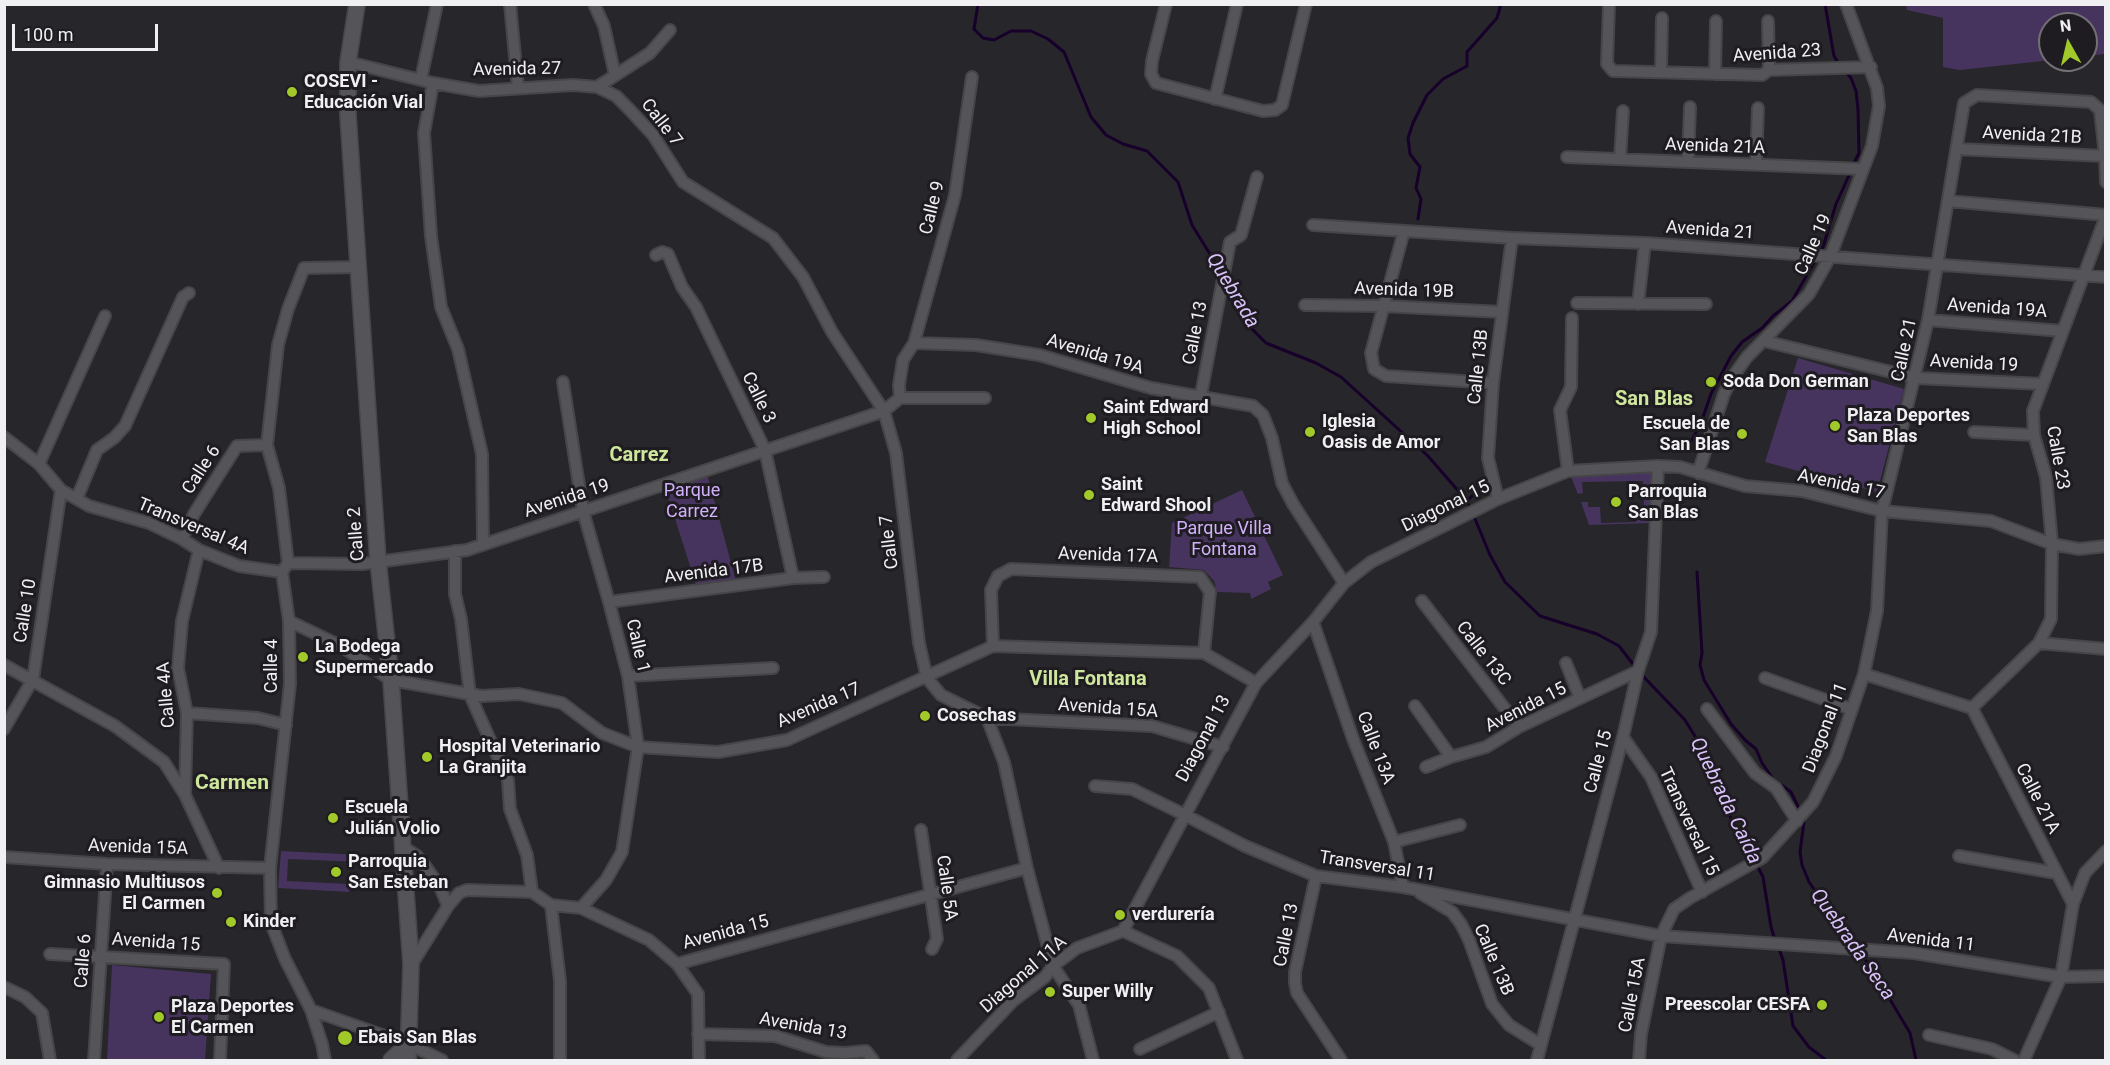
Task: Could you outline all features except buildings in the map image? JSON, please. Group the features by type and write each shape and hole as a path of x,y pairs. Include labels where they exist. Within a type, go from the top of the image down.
{"street":[{"name":"Calle 2","path":"357,4 348,62 348,116 378,561 391,680 411,964 403,1056"},
{"path":"421,79 437,4"},
{"path":"510,4 518,88"},
{"path":"594,4 604,26 615,75"},
{"path":"1166,4 1152,61 1151,74 1156,84 1263,111 1275,110 1282,105 1306,4"},
{"path":"1215,99 1237,4"},
{"name":"Avenida 23","path":"1609,4 1607,64 1613,71 1762,75 1769,70 1870,67"},
{"name":"Calle 19","path":"1698,472 1728,386 1747,357 1809,294 1830,257 1872,146 1879,106 1877,88 1846,4"},
{"path":"1661,72 1662,18"},
{"path":"1715,74 1716,21"},
{"path":"1768,21 1769,70"},
{"path":"597,87 650,53 670,30"},
{"name":"Avenida 27","path":"348,62 433,83 479,91 573,85 597,87"},
{"name":"Calle 9","path":"900,398 898,385 903,360 914,344 955,195 972,77"},
{"path":"433,83 424,133 431,236 441,307 458,349 482,454 483,543"},
{"name":"Calle 7","path":"597,87 616,96 653,135 683,182 773,238 803,277 832,332 884,411 896,453 919,643 927,678"},
{"name":"Calle 21","path":"1864,674 1877,611 1882,511 1929,320 1964,103 1977,95 2091,102 2100,110 2105,156"},
{"path":"1688,162 1690,106"},
{"path":"1756,165 1758,108"},
{"path":"1620,159 1623,111"},
{"name":"Avenida 21B","path":"1957,149 2105,156"},
{"path":"2105,156 2106,182"},
{"name":"Avenida 21A","path":"1567,157 1862,169"},
{"name":"Calle 13","path":"1201,395 1230,242 1242,235 1257,177"},
{"path":"1948,201 2106,216"},
{"name":"Calle 23","path":"2039,644 2051,619 2052,544 2046,477 2034,435 2032,411 2106,216"},
{"name":"Avenida 21","path":"1313,225 1512,238 1645,243 2106,277"},
{"path":"1404,231 1371,353 1374,369 1386,376 1493,383"},
{"name":"Calle 13B","path":"1498,499 1488,458 1493,383 1512,238"},
{"path":"1638,304 1645,243"},
{"name":"Calle 3","path":"656,255 662,252 668,254 682,287 696,307 765,450 793,578"},
{"name":"Calle 4","path":"325,1060 311,1010 285,959 271,923 270,868 290,684 289,621 279,488 267,445 278,345 288,309 304,268 358,267"},
{"path":"76,498 97,450 125,426 183,297 189,293"},
{"path":"1577,303 1706,304"},
{"name":"Avenida 19B","path":"1305,305 1502,312"},
{"path":"39,464 105,316"},
{"path":"1568,471 1560,410 1571,387 1572,318"},
{"name":"Avenida 19A","path":"1929,320 2062,331"},
{"name":"Avenida 19","path":"1764,341 1916,378 2043,384"},
{"name":"Avenida 19A","path":"914,344 976,345 1039,355 1151,388 1253,406 1263,415 1272,438 1282,483 1344,583"},
{"name":"Calle 1","path":"563,382 583,511 628,676 638,747 622,852 606,880 581,908"},
{"path":"900,398 985,398"},
{"name":"Avenida 19","path":"285,568 362,564 467,550 884,411 900,398"},
{"path":"1974,432 2034,435"},
{"path":"4,437 39,464 61,490"},
{"name":"Calle 6","path":"182,538 194,514 237,446 267,445"},
{"name":"Avenida 17","path":"1568,471 1658,466 1680,468 1745,486 1802,491 1882,511 1991,521 2052,544 2079,549 2106,546"},
{"name":"Calle 15","path":"1537,1060 1623,736 1638,670 1651,632 1658,466"},
{"name":"Diagonal 15","path":"1344,583 1371,562 1498,499 1568,471"},
{"name":"Transversal 4A","path":"61,490 89,506 149,523 182,538 198,550 239,566 285,568"},
{"name":"Calle 10","path":"4,729 33,680 61,490"},
{"name":"Calle 4A","path":"198,550 182,621 178,669 187,713 185,795 219,867"},
{"path":"411,964 448,906 459,893 467,890 532,892 527,855 510,809 508,780 470,695 462,627 455,594 455,551"},
{"name":"Avenida 17A","path":"993,646 991,590 998,576 1011,569 1200,577 1210,591 1204,653"},
{"name":"Avenida 17B","path":"609,602 793,578 824,577"},
{"name":"Diagonal 13","path":"1123,931 1256,683 1313,622 1344,583"},
{"name":"Calle 13C","path":"1422,602 1519,727"},
{"path":"289,621 341,646 391,680"},
{"name":"Calle 13A","path":"1313,622 1353,739 1394,842 1403,887"},
{"path":"1864,674 1972,708 2039,644 2106,649"},
{"name":"Avenida 17","path":"391,680 470,695 519,694 562,703 602,733 638,747 718,752 787,740 993,646 1204,653 1256,683"},
{"path":"1566,663 1580,698"},
{"path":"4,665 115,726 164,762 185,795"},
{"path":"628,676 773,668"},
{"name":"Avenida 15","path":"1426,767 1486,747 1519,727 1638,670"},
{"name":"Diagonal 11","path":"1661,936 1674,909 1762,858 1814,802 1836,756 1864,674"},
{"path":"927,678 941,695 987,718 1004,762 1027,868 1053,966 1079,1005 1093,1060"},
{"path":"1765,678 1851,709"},
{"path":"1415,706 1451,757"},
{"name":"Calle 21A","path":"1972,708 2073,904"},
{"path":"1707,709 1755,773 1776,788 1797,821"},
{"path":"187,713 258,718 286,725"},
{"name":"Avenida 15A","path":"987,718 1152,726 1223,747"},
{"name":"Transversal 15","path":"1623,736 1651,777 1702,892"},
{"path":"1095,786 1132,789 1185,814"},
{"name":"Transversal 11","path":"1185,814 1245,846 1316,876 1415,889 1574,921"},
{"path":"1394,842 1460,825"},
{"name":"Calle 5A","path":"921,830 937,939 932,949"},
{"path":"403,846 417,856 426,867 440,887 448,906"},
{"path":"2024,1060 2061,977 2073,904 2085,873 2106,851"},
{"path":"1959,856 2056,873"},
{"name":"Avenida 15A","path":"4,857 107,864 270,868"},
{"name":"Calle 6","path":"94,1060 107,864"},
{"name":"Avenida 15","path":"532,892 551,905 581,908 649,940 677,963 1027,868"},
{"name":"Calle 13","path":"1316,876 1295,972 1295,983 1297,993 1339,1060"},
{"name":"Calle 13B","path":"1415,889 1452,912 1469,940 1492,1004 1509,1025 1541,1045"},
{"path":"551,905 560,981 560,1060"},
{"name":"Avenida 11","path":"1574,921 1661,936 1914,953 2061,977 2106,976"},
{"path":"1123,931 1176,956 1209,988 1237,1060"},
{"name":"Diagonal 11A","path":"957,1060 1013,1001 1045,977 1053,966 1077,948 1123,931"},
{"name":"Calle 15A","path":"1639,1060 1641,1034 1661,936"},
{"name":"Avenida 15","path":"50,954 101,955 224,964 220,1060"},
{"path":"677,963 698,993 699,1060"},
{"path":"4,987 25,997 42,1013 50,1060"},
{"path":"311,1010 403,1056 442,1060"},
{"path":"1140,1049 1219,1012"},
{"name":"Avenida 13","path":"698,1034 775,1036 826,1052 869,1056"},
{"path":"1929,1035 1992,1049 2014,1060"}],"green space":[{"path":"1906,5 2105,5 2105,54 2098,55 2098,12 2038,12 2038,62 1960,70 1943,67 1943,18 1907,10"},
{"name":"Plaza Deportes San Blas","path":"1798,358 1904,389 1877,492 1765,462"},
{"name":"Parque Carrez","path":"706,470 737,585 698,591 664,484"},
{"path":"1652,471 1651,523 1589,525 1581,502 1588,502 1588,507 1600,507 1601,523 1636,522 1635,506 1644,505 1643,481 1582,482 1583,493 1578,494 1571,477"},
{"name":"Parque Villa Fontana","path":"1242,490 1283,575 1268,582 1271,589 1251,599 1250,593 1217,592 1214,581 1204,570 1169,567 1172,523"},
{"path":"281,851 385,856 384,863 288,859 287,881 350,884 349,892 278,888"},
{"name":"Plaza Deportes El Carmen","path":"112,965 211,974 205,1060 107,1060"}],"waterway":[{"name":"Quebrada","path":"978,4 974,29 983,38 994,40 1011,31 1031,31 1048,39 1064,52 1091,117 1106,135 1123,144 1147,151 1178,182 1192,225 1221,272"},
{"name":"Quebrada Caída","path":"1418,219 1421,199 1416,188 1420,167 1410,154 1408,138 1413,123 1427,95 1443,79 1467,66 1467,52 1497,18 1501,4"},
{"name":"Quebrada Seca","path":"1825,4 1834,56 1840,66"},
{"name":"Quebrada Seca","path":"1845,71 1851,78 1856,91 1858,109 1859,153 1853,165"},
{"name":"Quebrada Seca","path":"1687,450 1702,420 1711,394 1731,356 1742,342 1762,328 1792,301 1823,247 1836,204 1851,171"},
{"name":"Quebrada","path":"1227,280 1243,302 1249,326 1266,343 1316,363 1341,377 1428,456 1467,501"},
{"name":"Quebrada Caída","path":"1470,508 1467,501 1479,489"},
{"name":"Quebrada Caída","path":"1473,514 1490,555 1505,582 1540,616 1597,634 1619,646 1636,668"},
{"name":"Quebrada Seca","path":"1697,572 1702,653 1700,665 1704,680 1731,724 1756,749 1773,779 1791,792 1800,811"},
{"name":"Quebrada Caída","path":"1640,673 1685,720 1704,751 1711,775 1741,840 1754,859"},
{"name":"Quebrada Seca","path":"1802,818 1804,822 1800,852 1802,865 1809,882 1853,945"},
{"name":"Quebrada Caída","path":"1757,865 1763,877 1775,940"},
{"name":"Quebrada Caída","path":"1778,946 1783,960 1793,1026 1809,1047 1826,1060"},
{"name":"Quebrada Seca","path":"1859,952 1870,966 1910,1033 1916,1060"}],"place":[{"name":"COSEVI - Educación Vial","path":"292,92"},
{"name":"Soda Don German","path":"1711,382"},
{"name":"Saint Edward High School","path":"1091,418"},
{"name":"Plaza Deportes San Blas","path":"1835,426"},
{"name":"Iglesia Oasis de Amor","path":"1310,432"},
{"name":"Escuela de San Blas","path":"1742,434"},
{"name":"Saint Edward Shool","path":"1089,495"},
{"name":"Parroquia San Blas","path":"1616,502"},
{"name":"La Bodega Supermercado","path":"303,657"},
{"name":"Cosechas","path":"925,716"},
{"name":"Hospital Veterinario La Granjita","path":"427,757"},
{"name":"Escuela Julián Volio","path":"333,818"},
{"name":"Parroquia San Esteban","path":"336,872"},
{"name":"Gimnasio Multiusos El Carmen","path":"217,893"},
{"name":"verdurería","path":"1120,915"},
{"name":"Kinder","path":"231,922"},
{"name":"Super Willy","path":"1050,992"},
{"name":"Preescolar CESFA","path":"1822,1005"},
{"name":"Plaza Deportes El Carmen","path":"159,1017"},
{"name":"Ebais San Blas","path":"345,1038"}],"district":[{"name":"San Blas","path":"1654,400"},
{"name":"Carrez","path":"639,456"},
{"name":"Villa Fontana","path":"1088,680"},
{"name":"Carmen","path":"232,784"}]}
